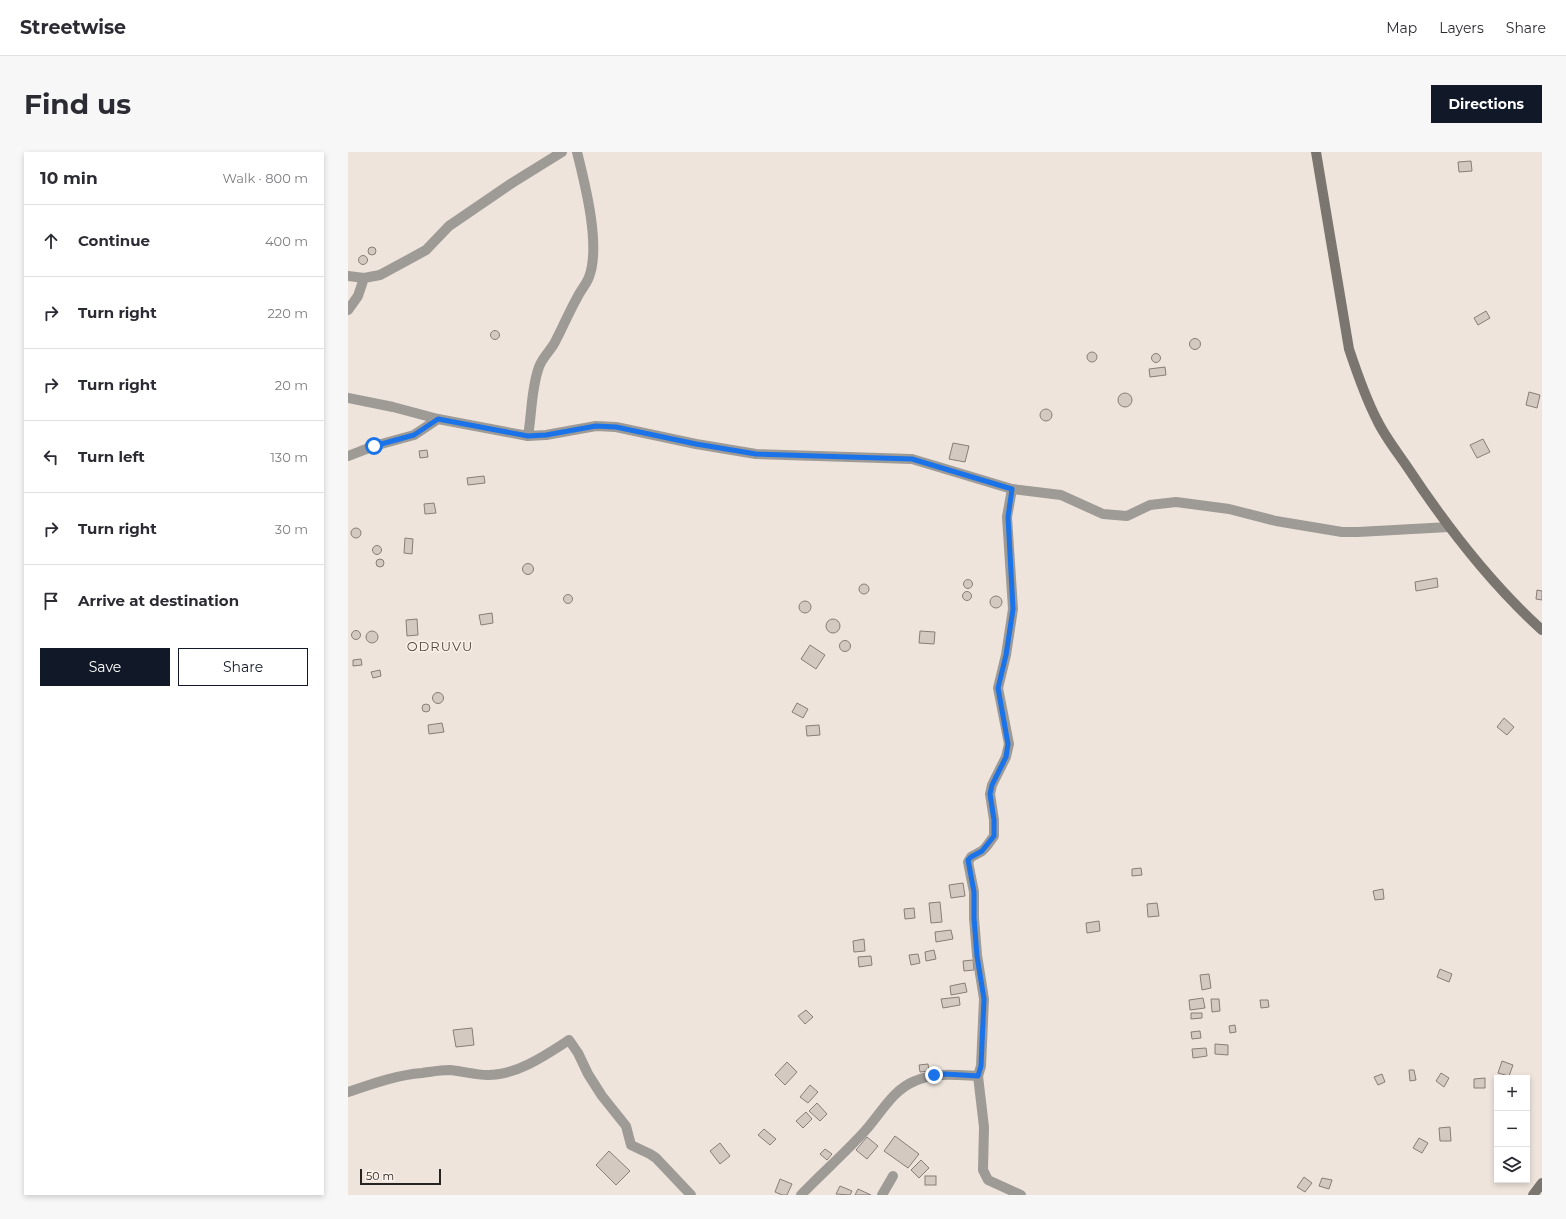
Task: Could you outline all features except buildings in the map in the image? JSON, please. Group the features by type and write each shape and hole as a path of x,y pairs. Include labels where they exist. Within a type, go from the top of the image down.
{"street":[{"path":"348,276 364,278 380,275 426,250 449,226 512,183 562,152"},
{"path":"528,436 533,392 539,366 555,343 576,299 589,278 593,261 591,221 577,152"},
{"path":"1316,152 1349,349 1356,372 1377,421 1449,527 1494,583 1542,630"},
{"path":"348,310 358,296 364,278"},
{"path":"348,398 393,407 438,419 528,436 546,435 588,427 604,426 756,454 912,459 1012,489 1061,495 1103,514 1117,516 1127,516 1156,504 1176,502 1229,510 1276,521 1342,532 1449,527"},
{"path":"348,456 374,446 414,435 438,419"},
{"path":"1012,489 1008,517 1013,609 1006,655 998,688 1008,744 1006,757 992,785 990,794 994,820 994,836 982,851 968,860 974,892 974,918 977,956 984,999 981,1066 978,1076 984,1127 983,1170 990,1182 1021,1195"},
{"path":"348,1092 385,1079 420,1073 450,1070 489,1075 507,1071 524,1066 546,1056 569,1040 578,1052 588,1074 602,1096 626,1126 631,1145 650,1154 660,1162 691,1195"},
{"path":"801,1195 866,1130 890,1100 903,1088 914,1081 934,1075 945,1074 978,1076"},
{"path":"882,1195 893,1176"},
{"path":"1532,1195 1542,1183"}],"district":[{"name":"ODRUVU","path":"440,646"}],"route":[{"path":"374,446 414,435 438,419 528,436 546,435 588,427 604,426 756,454 912,459 1012,489 1008,517 1013,609 1006,655 998,688 1008,744 1006,757 992,785 990,794 995,827 994,836 982,851 968,860 974,892 974,918 977,956 984,999 981,1066 978,1076 945,1074 934,1075"}]}
